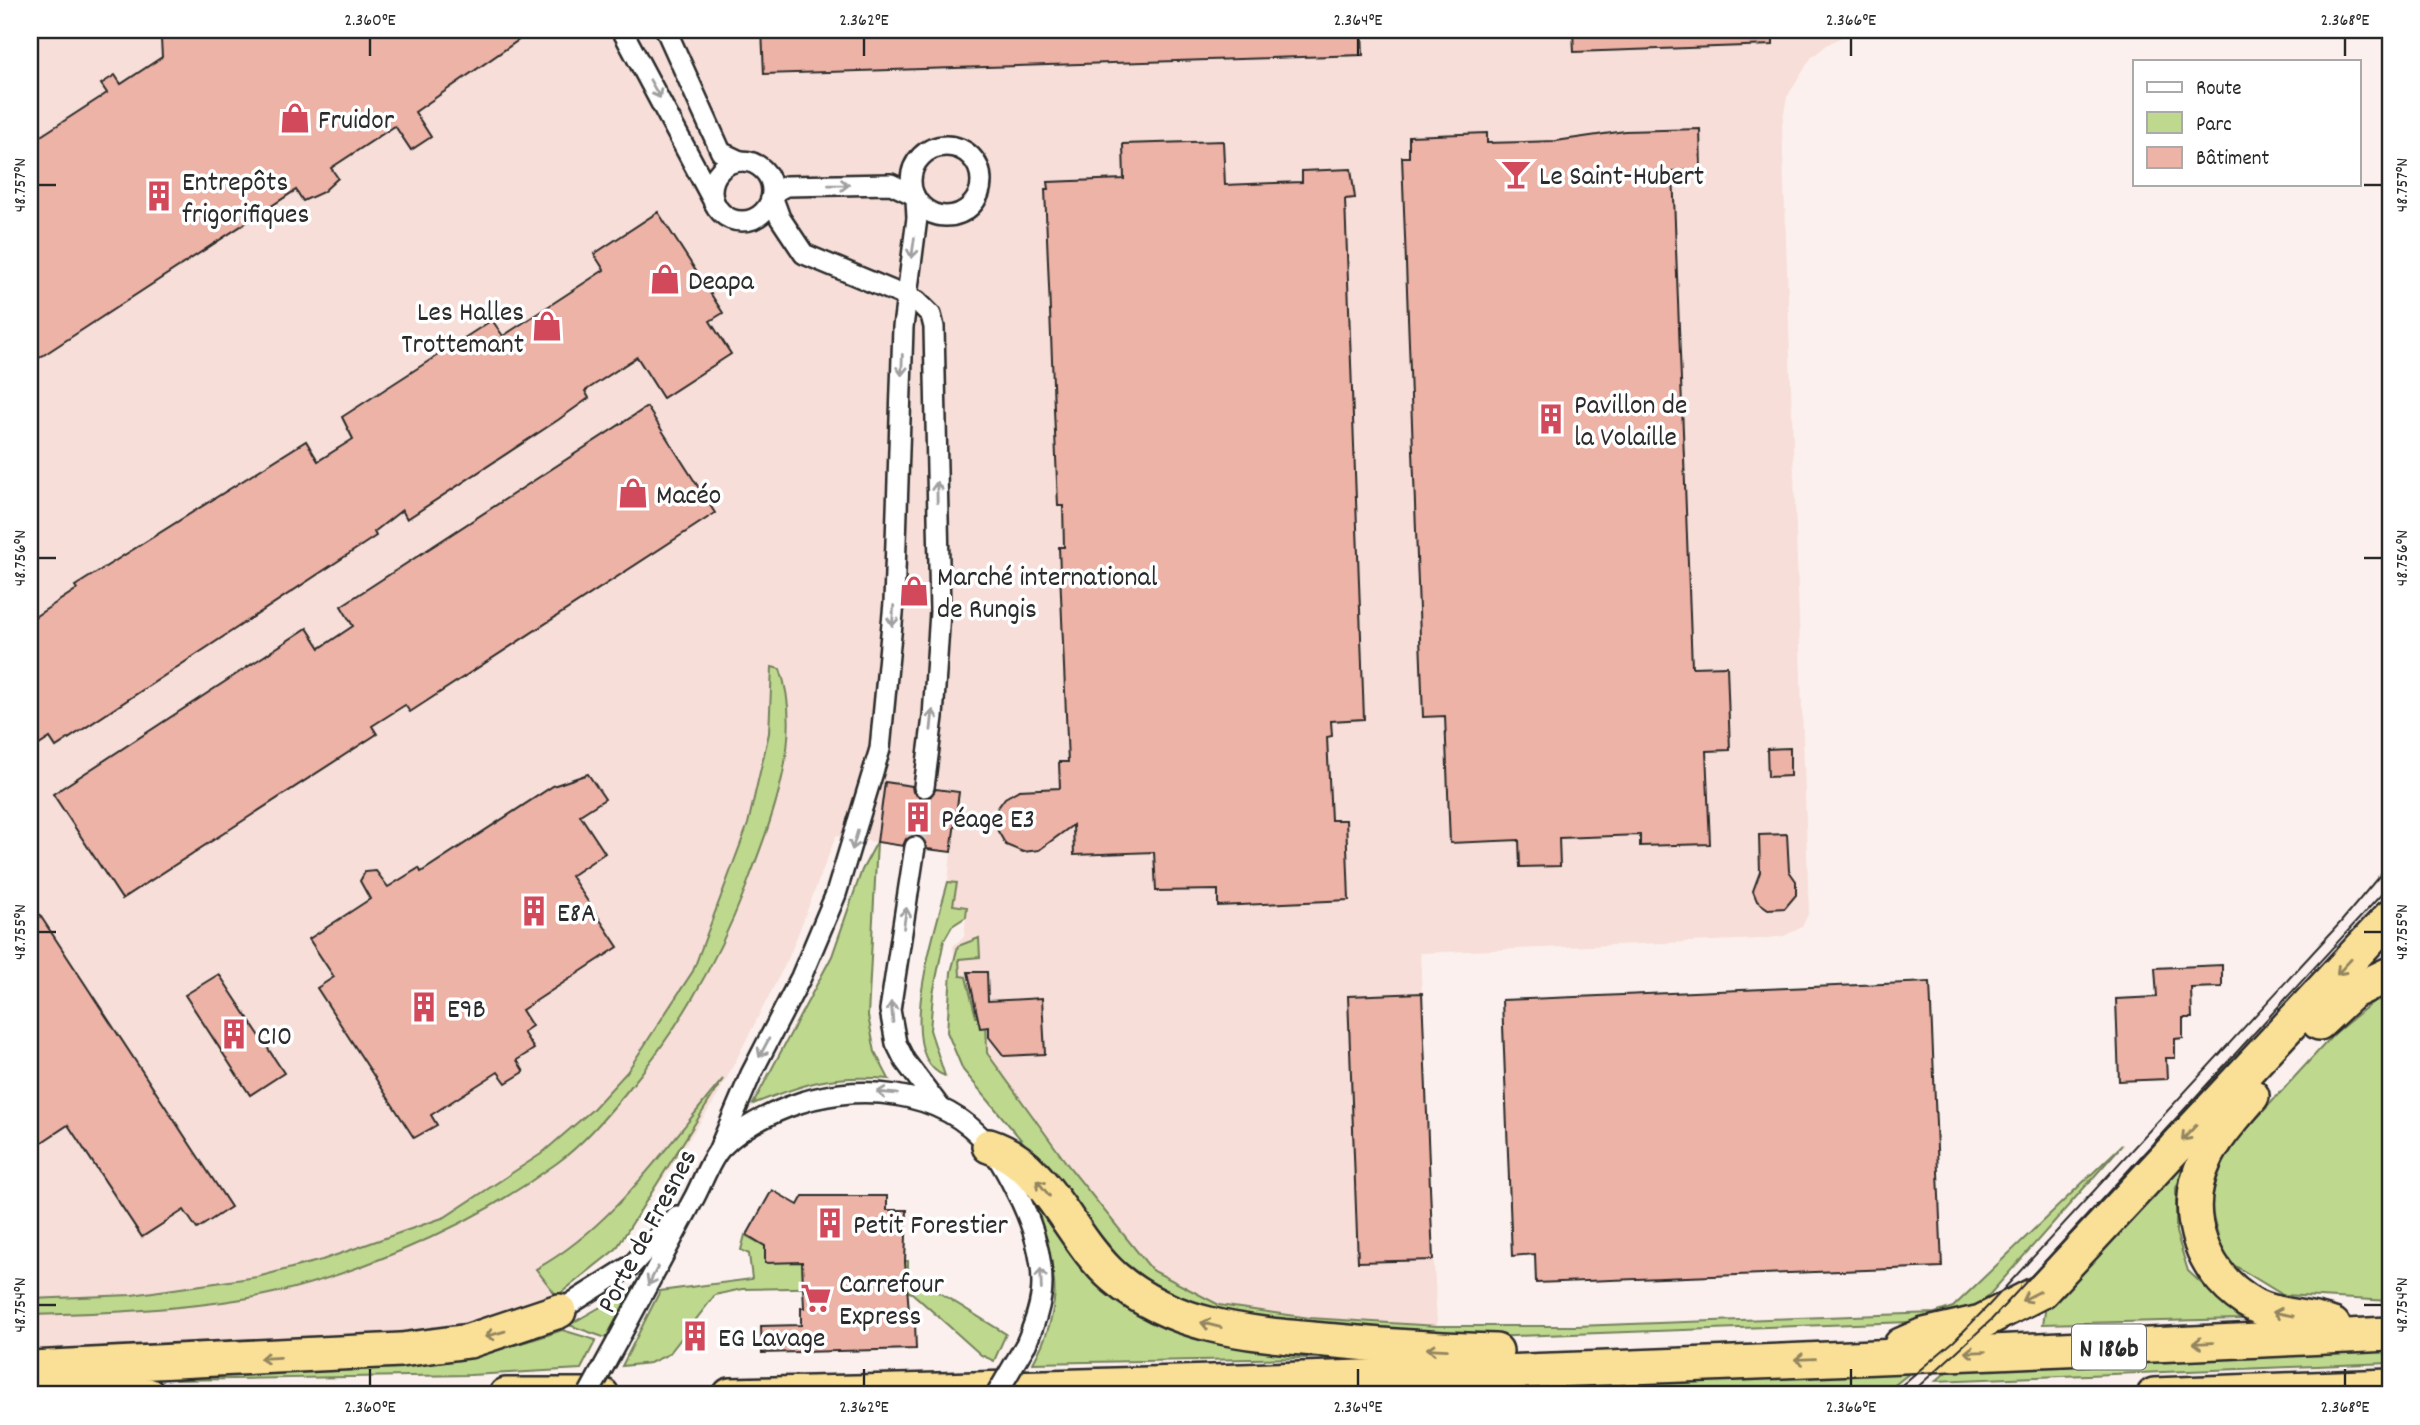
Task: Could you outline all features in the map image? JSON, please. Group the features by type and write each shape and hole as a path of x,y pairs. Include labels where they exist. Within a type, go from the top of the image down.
{"highway":[{"path":"1873,1356 1924,1335 1980,1322 2042,1291 2390,917"},
{"path":"2344,1337 2335,1325 2258,1307 2224,1283 2199,1240 2194,1216 2195,1192 2204,1161 2213,1145 2267,1079 2352,992 2390,974"},
{"path":"989,1146 1011,1153 1026,1167 1063,1212 1081,1244 1114,1278 1138,1296 1168,1311 1228,1329 1384,1345 1493,1351 1570,1349 1585,1355 1596,1368"},
{"path":"30,1368 401,1350 469,1341 559,1311"},
{"name":"N 186b","path":"730,1395 1009,1389 1596,1368 2390,1334"},
{"path":"2154,1395 2390,1386"},
{"path":"30,1392 148,1395"},
{"path":"506,1395 602,1395"}],"street":[{"path":"622,30 715,204 728,218 746,221 763,213 773,195 786,186 891,184 915,197 917,218 903,327 894,603 880,749 836,894 801,977 751,1074 719,1149"},
{"path":"666,30 721,152 740,161"},
{"path":"715,204 712,185 722,168 740,161 749,161 764,170 780,218 797,248 815,261 907,296 924,307 934,327 940,612 933,717 924,788"},
{"path":"915,847 890,1010 896,1043 905,1061 946,1113"},
{"name":"Porte de Fresnes","path":"588,1395 719,1149 751,1124 791,1106 827,1095 861,1091 897,1094 946,1113 989,1146 1024,1209 1039,1251 1042,1283 1037,1315 1026,1344 996,1395"},
{"path":"559,1311 632,1265 696,1194"}],"shaded area":[{"name":"Marché international de Rungis","path":"30,30 1855,30 1828,44 1811,58 1787,97 1782,124 1809,912 1802,927 1784,936 1760,939 1420,953 1437,1326 1310,1318 1219,1305 1152,1270 1020,1104 961,1017 953,946 964,937 967,907 953,905 957,883 948,882 951,853 836,836 789,957 717,1097 616,1249 553,1299 505,1316 422,1332 30,1360"}],"green space":[{"path":"772,667 780,669 787,695 787,751 774,807 746,887 708,970 678,1021 624,1095 575,1148 520,1189 461,1223 400,1251 326,1279 288,1290 222,1302 140,1310 30,1315 30,1299 132,1295 257,1277 322,1260 445,1217 541,1154 592,1110 627,1072 693,971 748,824 769,733"},
{"path":"877,842 868,1016 875,1052 889,1079 835,1079 753,1104 832,956 862,870"},
{"path":"948,882 957,883 953,905 967,907 966,917 952,926 944,940 933,994 930,1030 945,1076 929,1064 921,1043 920,1016 928,955"},
{"path":"979,938 980,957 959,959 960,976 966,977 976,1017 986,1017 987,1053 1070,1168 1152,1270 1219,1305 1310,1318 1437,1326 1576,1326 1935,1313 1953,1307 2122,1145 1967,1320 1457,1338 1214,1312 1165,1293 1122,1261 963,1070 947,1032 951,972 958,946"},
{"path":"2390,998 2390,1301 2283,1295 2224,1259 2210,1204 2224,1154 2334,1034 2374,1001"},
{"path":"723,1079 616,1249 557,1296 536,1269 590,1231 614,1208 660,1157"},
{"path":"2195,1141 2176,1188 2176,1232 2188,1271 2240,1319 2043,1324 2048,1294"},
{"path":"1034,1197 1129,1301 1360,1357 1033,1363 1044,1341 1054,1301 1051,1263 1028,1201"},
{"path":"745,1235 765,1246 766,1262 908,1261 908,1277 914,1277 1006,1334 994,1361 981,1355 912,1293 892,1286 742,1289 715,1295 669,1354 650,1363 622,1366 660,1291 752,1279 749,1254 741,1250"},
{"path":"632,1289 606,1338 569,1325"},
{"path":"562,1330 596,1340 581,1369 470,1375 175,1380 168,1372 368,1367 417,1362 514,1345"},
{"path":"2390,1348 2390,1363 1936,1381 1953,1366"},
{"path":"1911,1372 1891,1388 1675,1395 1271,1395"}],"building":[{"name":"Entrepôts frigorifiques","path":"174,30 533,30 415,112 431,137 411,150 395,126 331,168 338,178 323,192 303,201 296,190 30,364 30,143 107,93 101,84 115,75 121,84 162,57 161,39"},
{"path":"762,30 1362,30 1363,55 764,74"},
{"path":"1573,30 1773,30 1773,45 1574,52"},
{"name":"Pavillon de la Volaille","path":"1700,129 1701,170 1673,171 1692,667 1727,666 1730,750 1706,751 1710,844 1640,846 1640,835 1559,838 1560,866 1520,867 1519,840 1450,843 1445,716 1423,717 1402,157 1409,157 1409,136 1487,133 1487,143 1556,141 1625,131"},
{"path":"1223,141 1225,185 1302,182 1302,171 1351,169 1355,198 1345,199 1364,719 1331,721 1332,736 1327,737 1331,820 1346,820 1349,900 1218,906 1218,890 1156,891 1154,852 1074,855 1073,825 1039,850 1023,852 1006,845 995,826 997,809 1005,798 1019,790 1060,788 1059,762 1068,762 1059,547 1064,547 1063,506 1058,506 1045,189 1049,189 1048,182 1124,179 1123,144"},
{"path":"658,212 723,313 710,321 731,354 663,398 637,357 585,391 589,398 558,420 407,519 402,510 374,532 376,536 56,747 50,738 30,751 30,620 77,589 75,586 306,441 318,461 353,439 342,417 492,320 503,336 604,270 594,254"},
{"path":"647,407 715,513 410,712 405,705 372,726 377,734 122,899 53,794 307,628 320,648 353,626 341,606"},
{"path":"1790,748 1790,776 1768,777 1767,749"},
{"path":"588,774 605,799 580,815 605,853 571,876 618,947 522,1010 532,1026 523,1032 534,1049 517,1060 524,1072 506,1083 498,1072 431,1115 437,1125 414,1138 317,988 334,977 309,939 370,899 360,881 365,872 376,871 388,887 419,868 421,872 553,786"},
{"name":"Péage E3","path":"885,782 912,786 913,792 922,799 929,798 936,789 959,792 951,852 927,849 923,838 916,835 906,839 903,846 877,842"},
{"path":"1787,834 1789,871 1796,881 1796,895 1785,908 1768,909 1757,901 1753,891 1760,872 1759,835"},
{"path":"30,900 231,1207 197,1229 184,1210 142,1237 68,1125 30,1150"},
{"path":"2222,965 2222,987 2191,988 2192,1018 2183,1018 2183,1038 2175,1039 2175,1058 2166,1058 2167,1079 2119,1081 2116,999 2157,997 2155,968"},
{"path":"968,972 987,972 988,1001 1042,998 1045,1054 1004,1056 989,1037 989,1027 980,1028"},
{"name":"C10","path":"219,974 284,1073 250,1095 185,995"},
{"path":"1930,982 1942,1267 1536,1283 1535,1254 1512,1256 1502,1000"},
{"path":"1422,993 1433,1260 1358,1262 1348,996"},
{"path":"772,1190 798,1205 803,1196 887,1196 887,1210 907,1210 905,1262 910,1323 915,1323 916,1349 762,1353 761,1326 801,1325 801,1308 804,1308 802,1262 765,1263 765,1246 747,1235"}],"tunnel":[{"path":"915,847 924,787"}],"tram line":[{"path":"1890,1395 1954,1341 1989,1305 2340,923 2390,863"},
{"path":"1909,1395 1991,1320 2390,885"}],"place":[{"name":"Fruidor","path":"295,118"},
{"name":"Le Saint-Hubert","path":"1516,174"},
{"name":"Entrepôts frigorifiques","path":"159,196"},
{"name":"Deapa","path":"665,279"},
{"name":"Les Halles Trottemant","path":"547,326"},
{"name":"Pavillon de la Volaille","path":"1551,419"},
{"name":"Macéo","path":"633,493"},
{"name":"Marché international de Rungis","path":"914,591"},
{"name":"Péage E3","path":"918,817"},
{"name":"E8A","path":"534,911"},
{"name":"E9B","path":"424,1007"},
{"name":"C10","path":"234,1034"},
{"name":"Petit Forestier","path":"830,1223"},
{"name":"Carrefour Express","path":"816,1298"},
{"name":"EG Lavage","path":"695,1336"}]}
